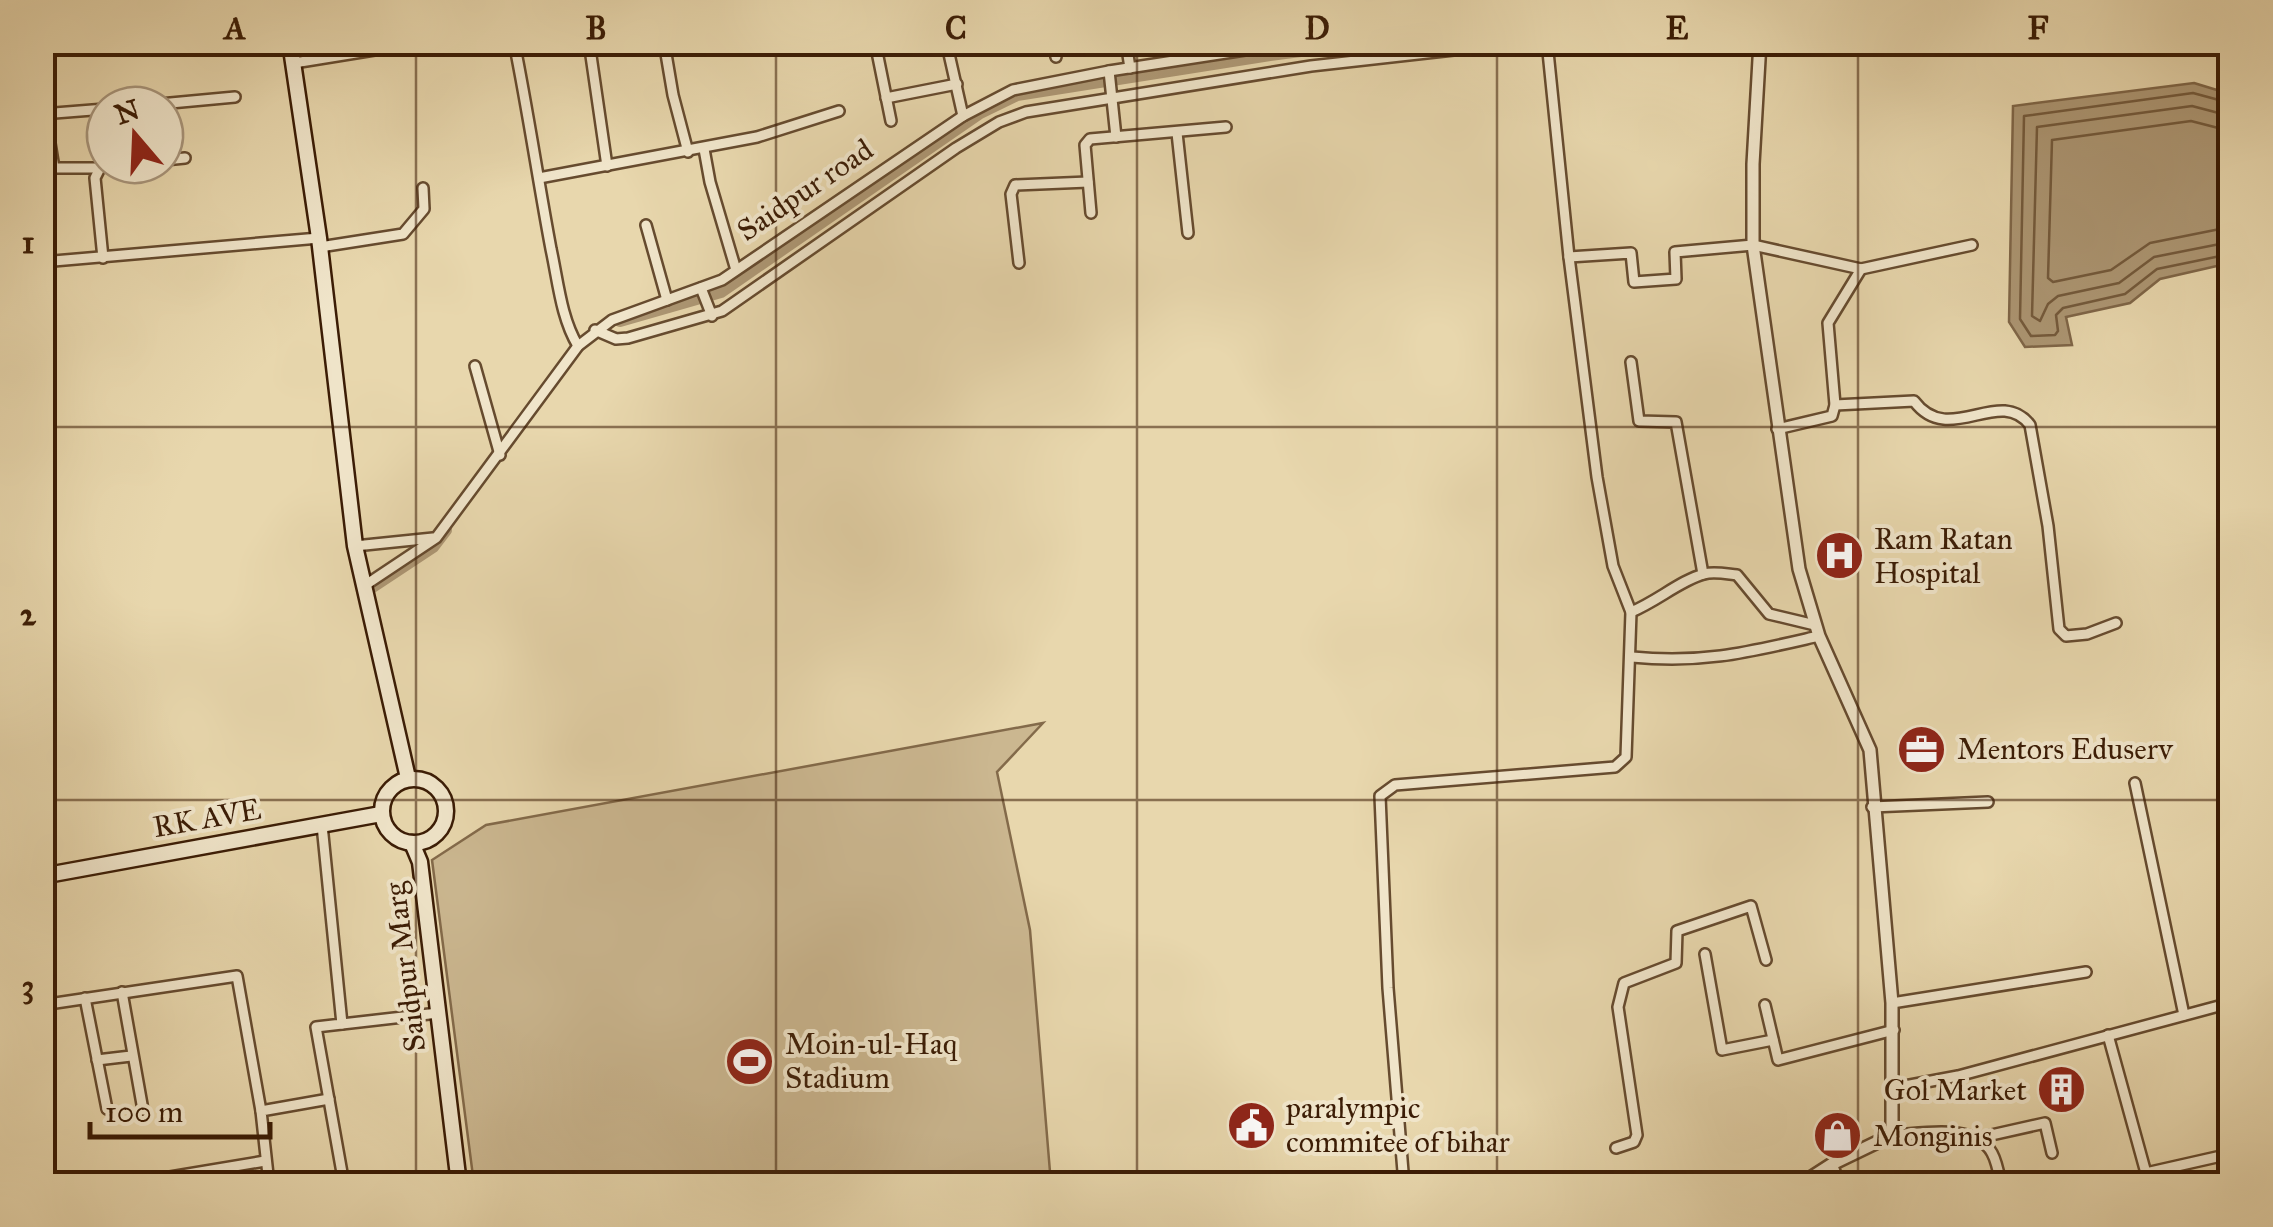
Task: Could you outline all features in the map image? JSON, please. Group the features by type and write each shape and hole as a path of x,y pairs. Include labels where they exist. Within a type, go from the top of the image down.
{"main road":[{"path":"290,42 320,243 355,546 408,778"},
{"path":"420,862 429,839 445,824 447,806 440,790 426,780 408,778 394,785 384,798 381,814 393,836 412,843 429,839"},
{"name":"RK AVE","path":"42,876 381,814"},
{"path":"412,843 420,862"},
{"name":"Saidpur Marg","path":"420,862 458,1184"}],"street":[{"path":"294,63 424,42"},
{"path":"514,42 568,328 578,346"},
{"path":"590,42 607,166"},
{"path":"664,42 672,95 688,152"},
{"path":"875,42 891,121"},
{"path":"1053,42 1056,57"},
{"path":"1126,42 1130,68"},
{"name":"Saidpur road","path":"364,586 436,538 578,346 612,320 702,291 963,116 1028,86 1297,42"},
{"path":"595,330 622,339 711,312 998,119 1112,96 1311,66 1524,42"},
{"path":"1404,1184 1388,988 1380,796 1396,785 1615,767 1626,757 1631,612 1613,566 1597,478 1546,42"},
{"path":"1760,42 1752,164 1753,245 1792,537 1817,630 1870,750 1894,1030 1892,1135"},
{"path":"947,45 963,116"},
{"path":"1109,74 1116,137"},
{"path":"886,98 956,84"},
{"path":"185,102 234,97"},
{"path":"991,102 998,119"},
{"path":"85,110 44,114 54,168 85,167"},
{"path":"538,178 704,149 839,112"},
{"path":"1090,213 1087,142 1226,127"},
{"path":"1177,132 1188,233"},
{"path":"704,149 736,270"},
{"path":"1019,263 1011,194 1016,185 1088,182"},
{"path":"96,185 103,258"},
{"path":"42,262 403,234 424,209 423,188"},
{"path":"646,224 668,300"},
{"path":"1569,257 1631,253 1634,282 1676,279 1675,252 1753,245 1861,268 1972,245"},
{"path":"1777,428 1832,416 1828,324 1861,268"},
{"path":"702,291 711,312"},
{"path":"1631,362 1639,420 1676,422 1703,574"},
{"path":"475,366 500,454"},
{"path":"1834,405 1914,401 1923,414 1939,420 2008,410 2021,414 2030,425 2048,526 2059,629 2066,636 2087,634 2116,623"},
{"path":"355,546 436,538"},
{"path":"1631,612 1703,574 1737,575 1769,614 1817,630"},
{"path":"1632,657 1678,662 1714,659 1817,630"},
{"path":"2135,782 2184,1015"},
{"path":"1872,807 1988,802"},
{"path":"322,825 342,1024"},
{"path":"1616,1148 1634,1142 1637,1135 1618,1007 1624,983 1676,964 1678,931 1751,906 1766,960"},
{"path":"1705,954 1722,1050 1773,1040"},
{"path":"1892,1003 2086,972"},
{"path":"42,1005 237,976 261,1112 269,1184"},
{"path":"122,992 143,1110"},
{"path":"85,998 107,1109"},
{"path":"1894,1088 1958,1076 2230,1003"},
{"path":"1765,1005 1778,1060 1894,1030"},
{"path":"344,1184 316,1028 438,1013"},
{"path":"2108,1035 2150,1184"},
{"path":"97,1060 131,1056"},
{"path":"261,1112 329,1100"},
{"path":"1975,1139 2046,1123 2052,1153"},
{"path":"1801,1184 1892,1135 1960,1133 1992,1152 2001,1184"},
{"path":"2146,1173 2230,1154"},
{"path":"128,1184 265,1162"},
{"path":"1832,1164 1840,1184"}],"shaded area":[{"name":"Moin-ul-Haq Stadium","path":"1043,723 997,772 1030,930 1051,1184 474,1184 432,860 486,825"}],"water":[{"path":"2194,83 2230,94 2230,263 2160,279 2130,303 2066,317 2072,345 2025,347 2009,322 2013,106"}],"waterway":[{"path":"620,321 721,292 980,113 1017,95 1369,42"},
{"path":"368,590 433,547 446,530"}],"place":[{"name":"Ram Ratan Hospital","path":"1839,556"},
{"name":"Mentors Eduserv","path":"1922,749"},
{"name":"Moin-ul-Haq Stadium","path":"750,1061"},
{"name":"Gol Market","path":"2062,1090"},
{"name":"paralympic commitee of bihar","path":"1251,1125"},
{"name":"Monginis","path":"1838,1136"}]}
